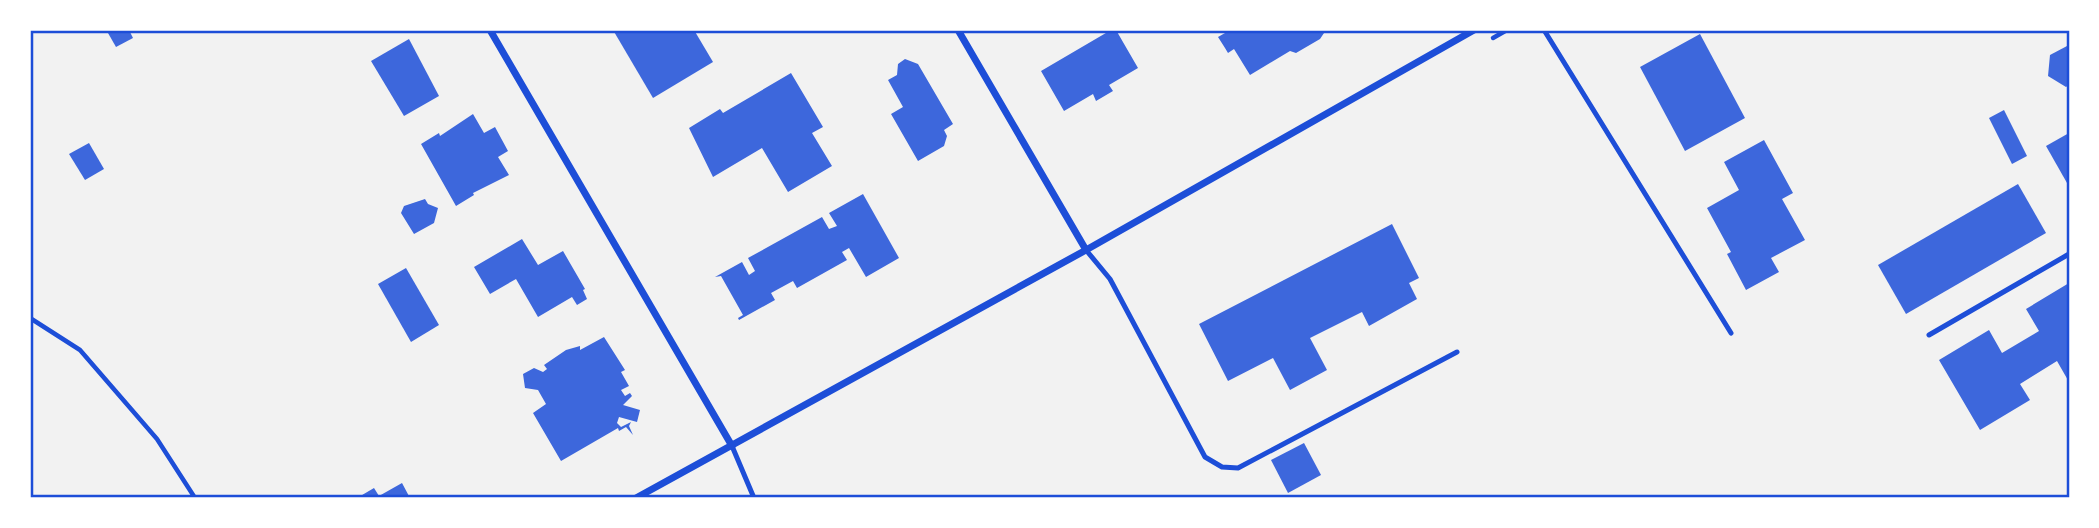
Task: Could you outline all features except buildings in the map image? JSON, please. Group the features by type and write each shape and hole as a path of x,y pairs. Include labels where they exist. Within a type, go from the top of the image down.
{"street":[{"path":"490,30 732,446"},
{"path":"958,30 1086,250"},
{"path":"636,498 1086,250 1474,30"}],"lane":[{"path":"1544,30 1731,333"},
{"path":"1086,250 1110,279 1205,457 1222,467 1238,468 1457,352"},
{"path":"1930,335 2069,254"},
{"path":"732,446 754,498"}],"path":[{"path":"30,318 80,350 157,439 195,498"}]}
